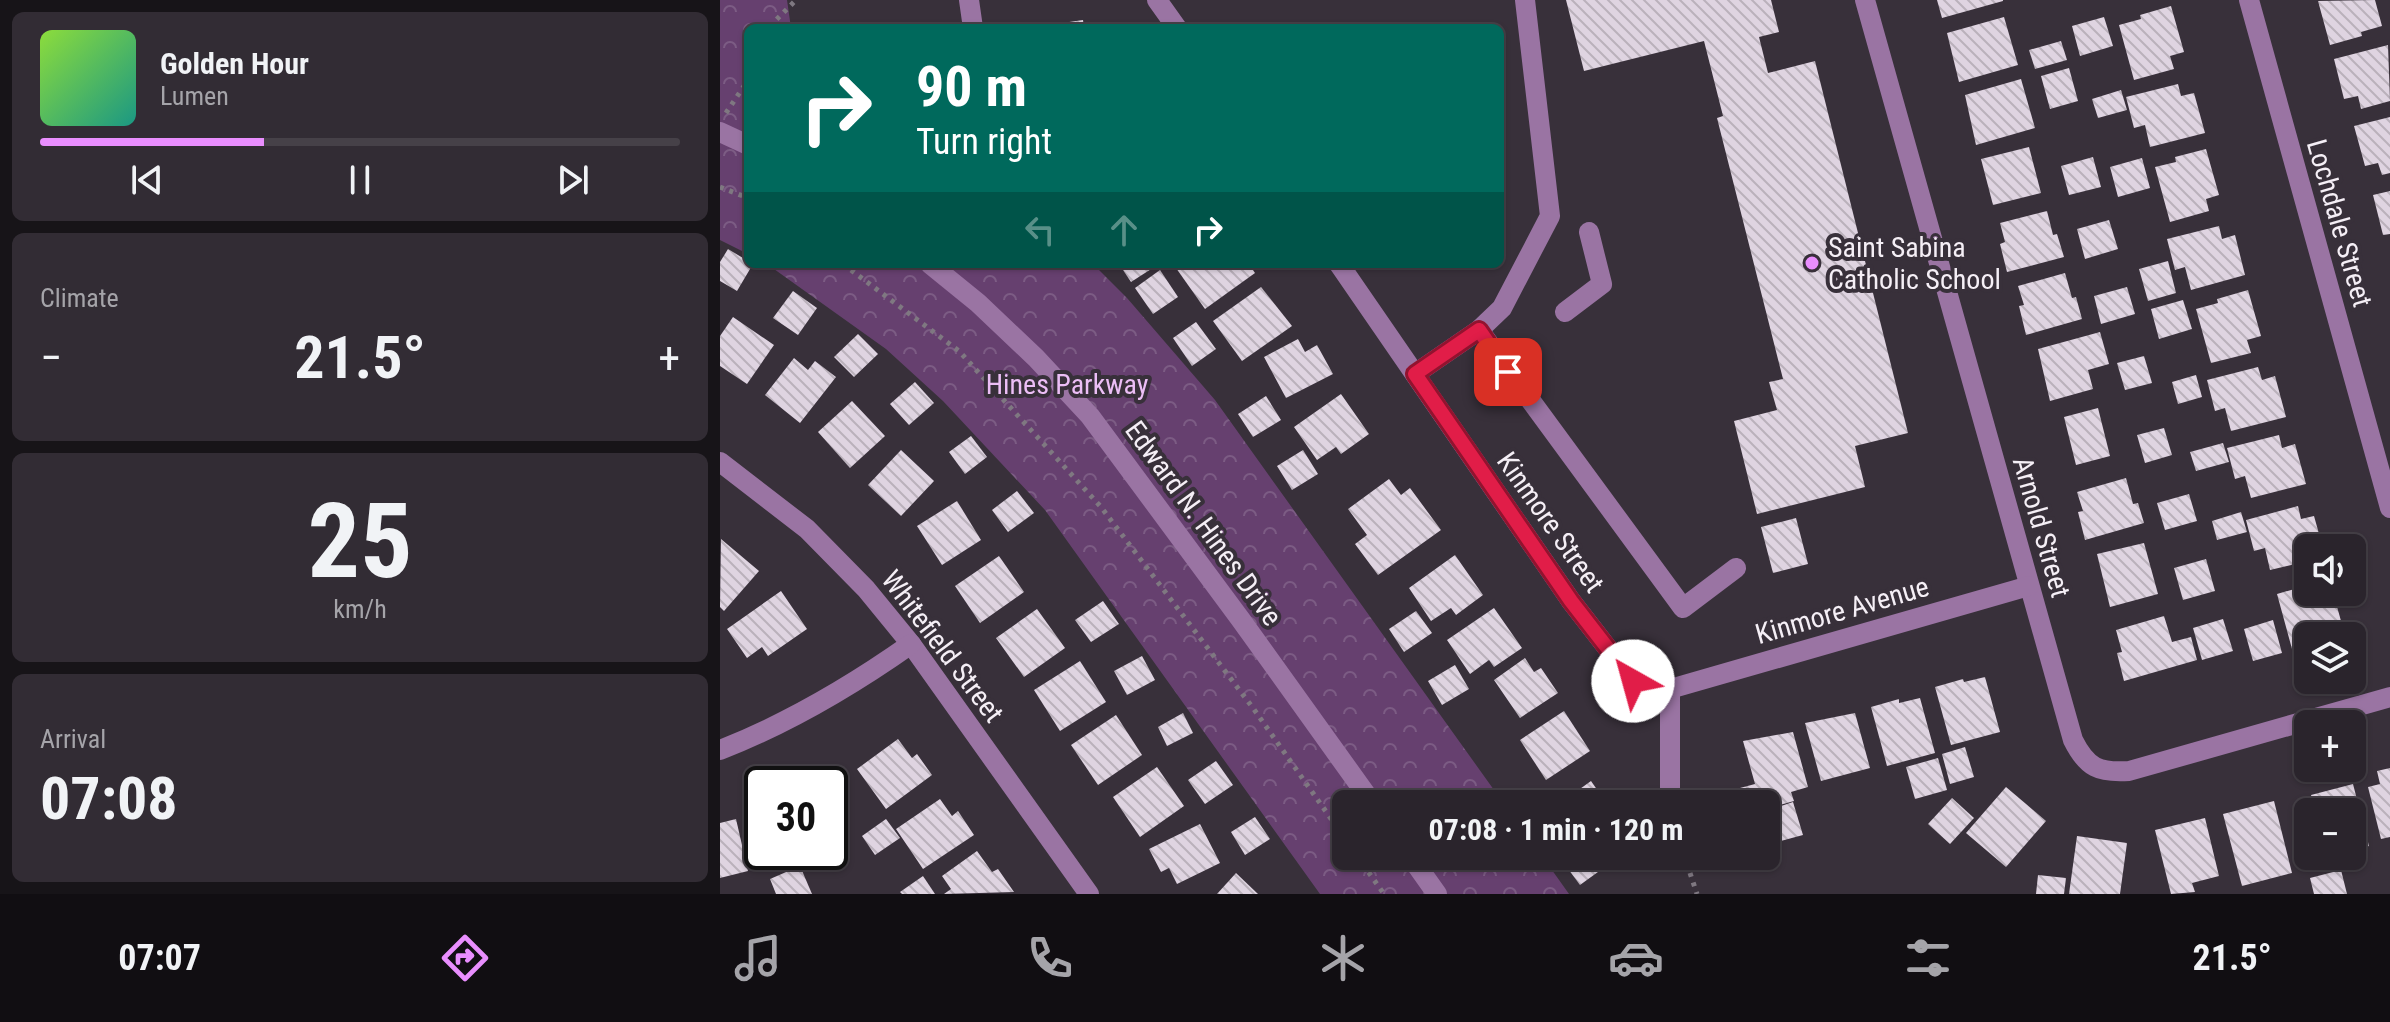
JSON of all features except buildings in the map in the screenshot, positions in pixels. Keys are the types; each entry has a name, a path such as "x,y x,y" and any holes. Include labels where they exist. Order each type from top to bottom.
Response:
{"street":[{"path":"969,0 972,24"},
{"path":"1157,0 1174,24"},
{"path":"1415,374 1479,330 1502,308 1550,216 1525,0"},
{"name":"Arnold Street","path":"1865,0 2029,586 2073,740 2080,754 2098,769 2129,771 2390,697"},
{"name":"Lochdale Street","path":"2249,0 2390,508"},
{"path":"720,132 744,143"},
{"path":"1565,312 1602,284 1589,232"},
{"name":"Edward N. Hines Drive","path":"935,268 978,303 1036,358 1090,416 1363,790"},
{"name":"Kinmore Street","path":"1342,268 1571,601 1633,681 1645,689 1670,689"},
{"path":"1479,330 1683,608 1736,568"},
{"name":"Whitefield Street","path":"720,462 807,529 866,589 911,644 1089,894"},
{"name":"Kinmore Avenue","path":"1670,689 2029,586"},
{"path":"720,750 809,710 863,678 911,644"},
{"path":"1666,790 1670,689"},
{"path":"1420,870 1437,894"}],"path":[{"path":"774,24 796,0"},
{"path":"720,122 744,86"},
{"path":"720,187 744,196"},
{"path":"848,268 959,351 1101,507 1253,708 1332,820"},
{"path":"1367,870 1384,894"}],"green space":[{"path":"720,0 787,0 790,24 744,24 744,252 720,240"},
{"name":"Hines Parkway","path":"773,268 1097,268 1215,400 1494,790 1332,790 1332,870 1552,870 1569,894 1320,894 1045,510 943,401 886,349"}],"place":[{"name":"Saint Sabina Catholic School","path":"1812,263"}],"route":[{"path":"1508,372 1479,330 1415,374 1571,601 1633,681"}]}
